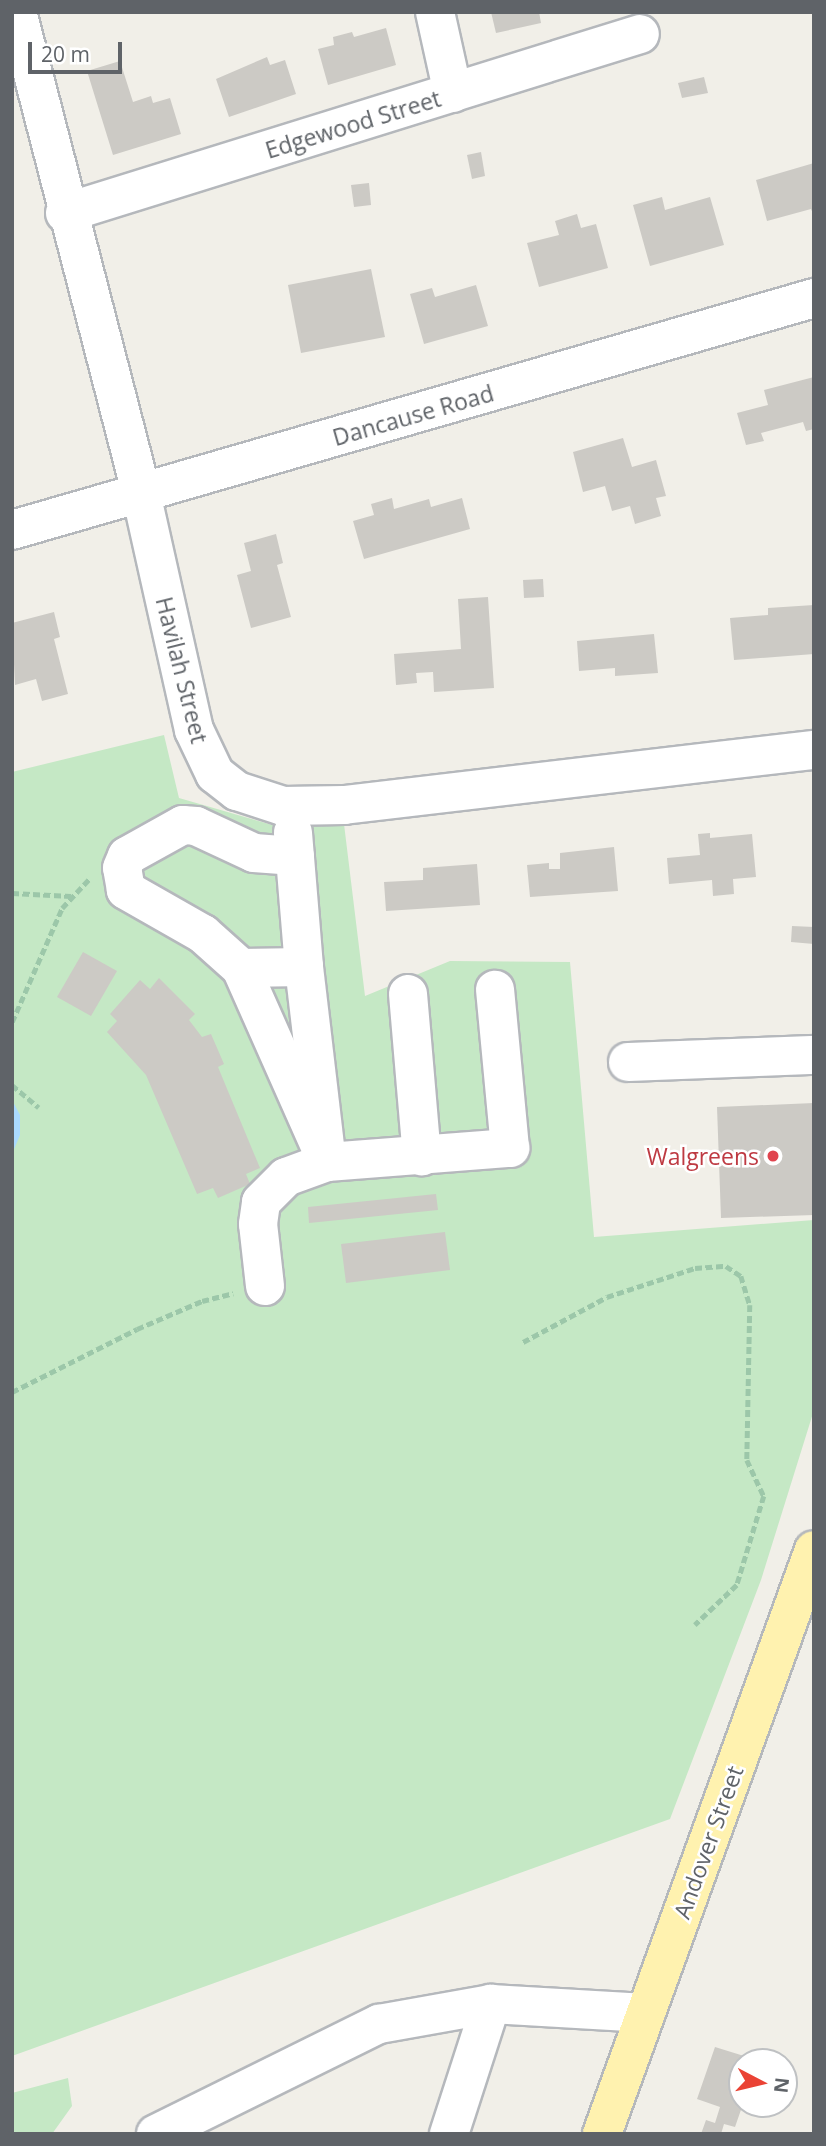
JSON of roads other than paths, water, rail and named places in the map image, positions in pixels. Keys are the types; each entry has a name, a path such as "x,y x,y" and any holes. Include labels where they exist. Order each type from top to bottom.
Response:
{"main road":[{"name":"Andover Street","path":"602,2134 814,1550"}],"street":[{"name":"Havilah Street","path":"17,12 65,213 141,493 194,730 218,777"},
{"path":"435,12 453,93"},
{"name":"Edgewood Street","path":"65,213 640,34"},
{"name":"Dancause Road","path":"12,530 814,298"},
{"path":"196,826 218,777 237,791 292,806 344,805 814,750"},
{"path":"292,806 304,967 327,1162"},
{"path":"295,856 254,853 196,826 183,825 127,856 122,868 126,890 202,934 242,968 327,1162"},
{"path":"242,968 304,967"},
{"path":"265,1286 258,1224 261,1202 286,1177 327,1162 510,1148 495,990"},
{"path":"408,994 422,1156"},
{"path":"628,1062 814,1055"},
{"path":"156,2134 363,2029 491,2004 646,2013"},
{"path":"449,2134 491,2004"}],"water":[{"path":"12,1100 20,1115 20,1135 12,1154"}],"place":[{"name":"Walgreens","path":"773,1156"}]}
